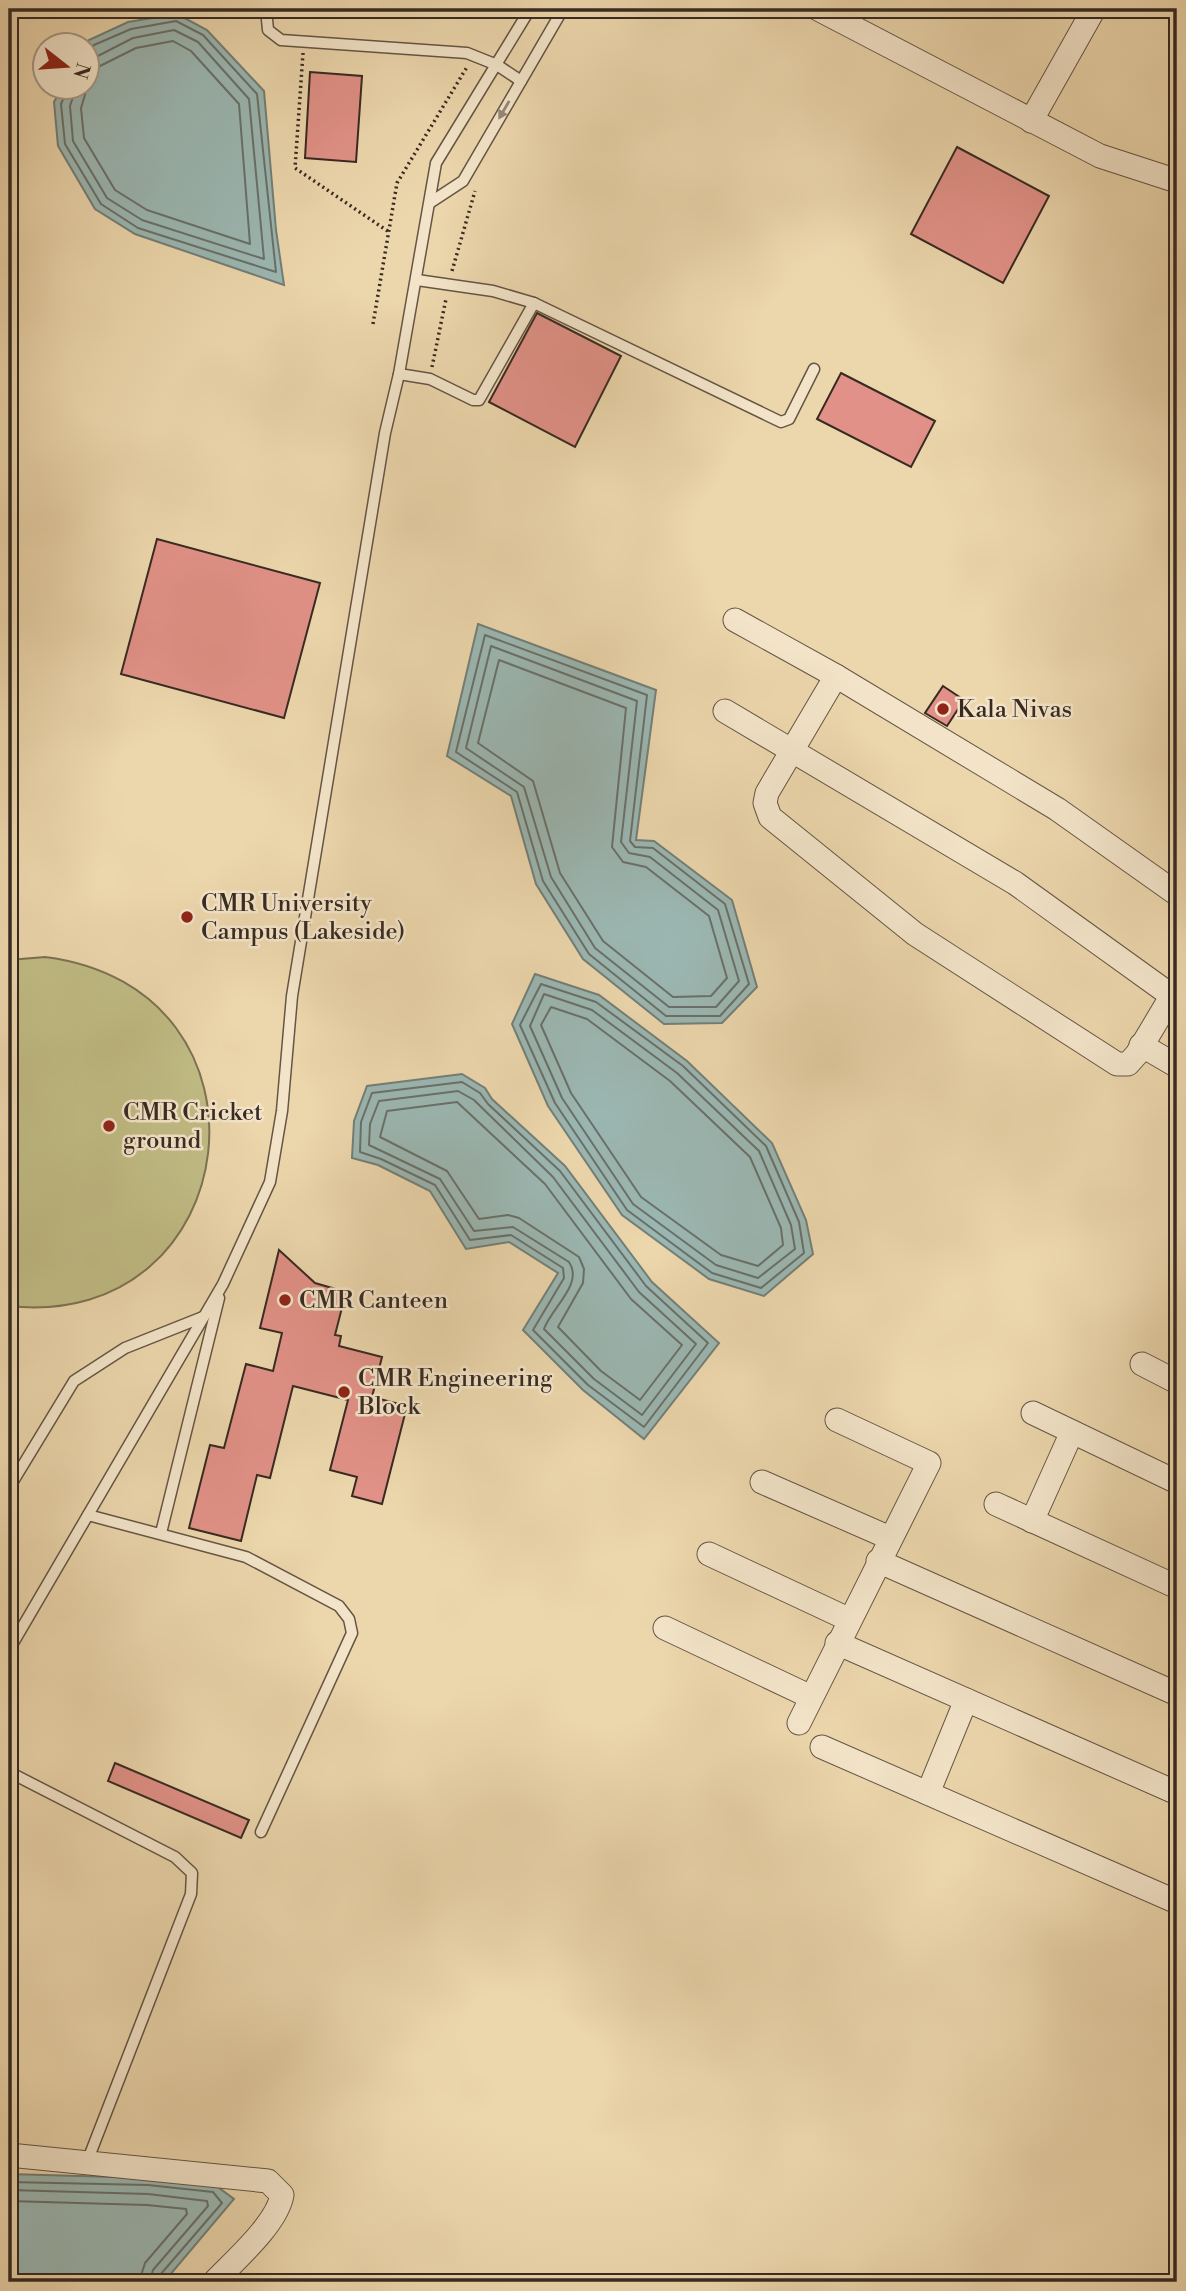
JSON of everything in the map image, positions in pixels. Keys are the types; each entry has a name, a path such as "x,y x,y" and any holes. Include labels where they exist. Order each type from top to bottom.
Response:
{"street":[{"path":"818,9 1100,156 1177,181"},
{"path":"1031,121 1094,9"},
{"path":"735,620 836,676 1057,809 1177,894"},
{"path":"725,711 793,750 1015,883 1174,991 1128,1064 1117,1065 915,934 769,817 765,803 767,793 793,750 836,676"},
{"path":"1141,1045 1177,1066"},
{"path":"1142,1364 1177,1382"},
{"path":"1033,1413 1177,1482"},
{"path":"799,1723 848,1619 929,1463 837,1420"},
{"path":"1032,1521 1072,1432"},
{"path":"762,1482 890,1538"},
{"path":"996,1504 1177,1587"},
{"path":"709,1554 848,1619"},
{"path":"878,1561 1177,1694"},
{"path":"665,1628 811,1697"},
{"path":"837,1643 1177,1793"},
{"path":"928,1793 966,1700"},
{"path":"822,1747 1177,1902"},
{"path":"9,2155 268,2181 282,2195 280,2204 272,2218 214,2282"}],"lane":[{"path":"266,9 266,23 274,36 289,42 473,56 497,65 521,81"},
{"path":"9,1650 223,1284 264,1199 276,1155 292,996 385,433 399,374 436,163 530,9"},
{"path":"431,202 463,181 563,9"},
{"path":"416,280 493,291 534,303 781,422 789,419 814,369"},
{"path":"399,374 430,379 473,400 479,400 534,303"},
{"path":"160,1533 223,1284"},
{"path":"9,1488 74,1381 125,1348 203,1317"},
{"path":"88,1515 246,1557 327,1598 349,1619 352,1633 261,1832"},
{"path":"9,1772 175,1857 192,1873 194,1883 187,1905 87,2162"}],"path":[{"path":"304,43 295,168 389,232"},
{"path":"373,324 397,183 473,56"},
{"path":"430,379 449,286 471,198 478,186"}],"shaded area":[{"name":"CMR Cricket ground","path":"45,957 124,982 176,1028 204,1088 208,1153 190,1215 149,1267 89,1300 9,1306 9,960"}],"water":[{"path":"177,14 207,30 264,91 276,230 284,285 135,234 95,209 58,146 54,102 102,102 102,34 128,22"},
{"path":"478,624 656,690 636,840 654,841 732,900 757,987 722,1023 664,1024 583,959 536,884 511,796 447,756"},
{"path":"535,974 599,995 687,1061 772,1143 806,1220 813,1254 764,1296 709,1279 622,1215 548,1106 512,1024"},
{"path":"462,1074 485,1088 492,1099 565,1166 652,1282 719,1343 644,1439 583,1390 523,1330 558,1273 509,1242 466,1249 430,1191 378,1165 352,1158 354,1121 367,1086"},
{"path":"9,2174 149,2178 215,2185 234,2199 164,2282 9,2282"}],"building":[{"path":"310,72 362,76 356,162 305,158"},
{"path":"957,147 1049,196 1003,283 911,234"},
{"path":"537,313 621,356 575,447 489,402"},
{"path":"841,373 935,421 911,467 817,419"},
{"path":"157,539 320,583 284,718 121,674"},
{"name":"Kala Nivas","path":"943,686 964,700 947,726 925,713"},
{"name":"CMR Engineering Block","path":"279,1250 315,1283 346,1292 335,1335 341,1336 339,1346 382,1357 372,1397 407,1406 382,1504 352,1496 357,1477 330,1470 348,1400 293,1386 270,1478 257,1475 241,1541 189,1528 210,1445 224,1448 246,1364 273,1371 282,1333 260,1328"},
{"path":"115,1763 249,1820 241,1838 108,1781"}],"place":[{"name":"Kala Nivas","path":"943,709"},
{"name":"CMR University Campus (Lakeside)","path":"187,917"},
{"name":"CMR Cricket ground","path":"109,1126"},
{"name":"CMR Canteen","path":"285,1300"},
{"name":"CMR Engineering Block","path":"344,1392"}]}
